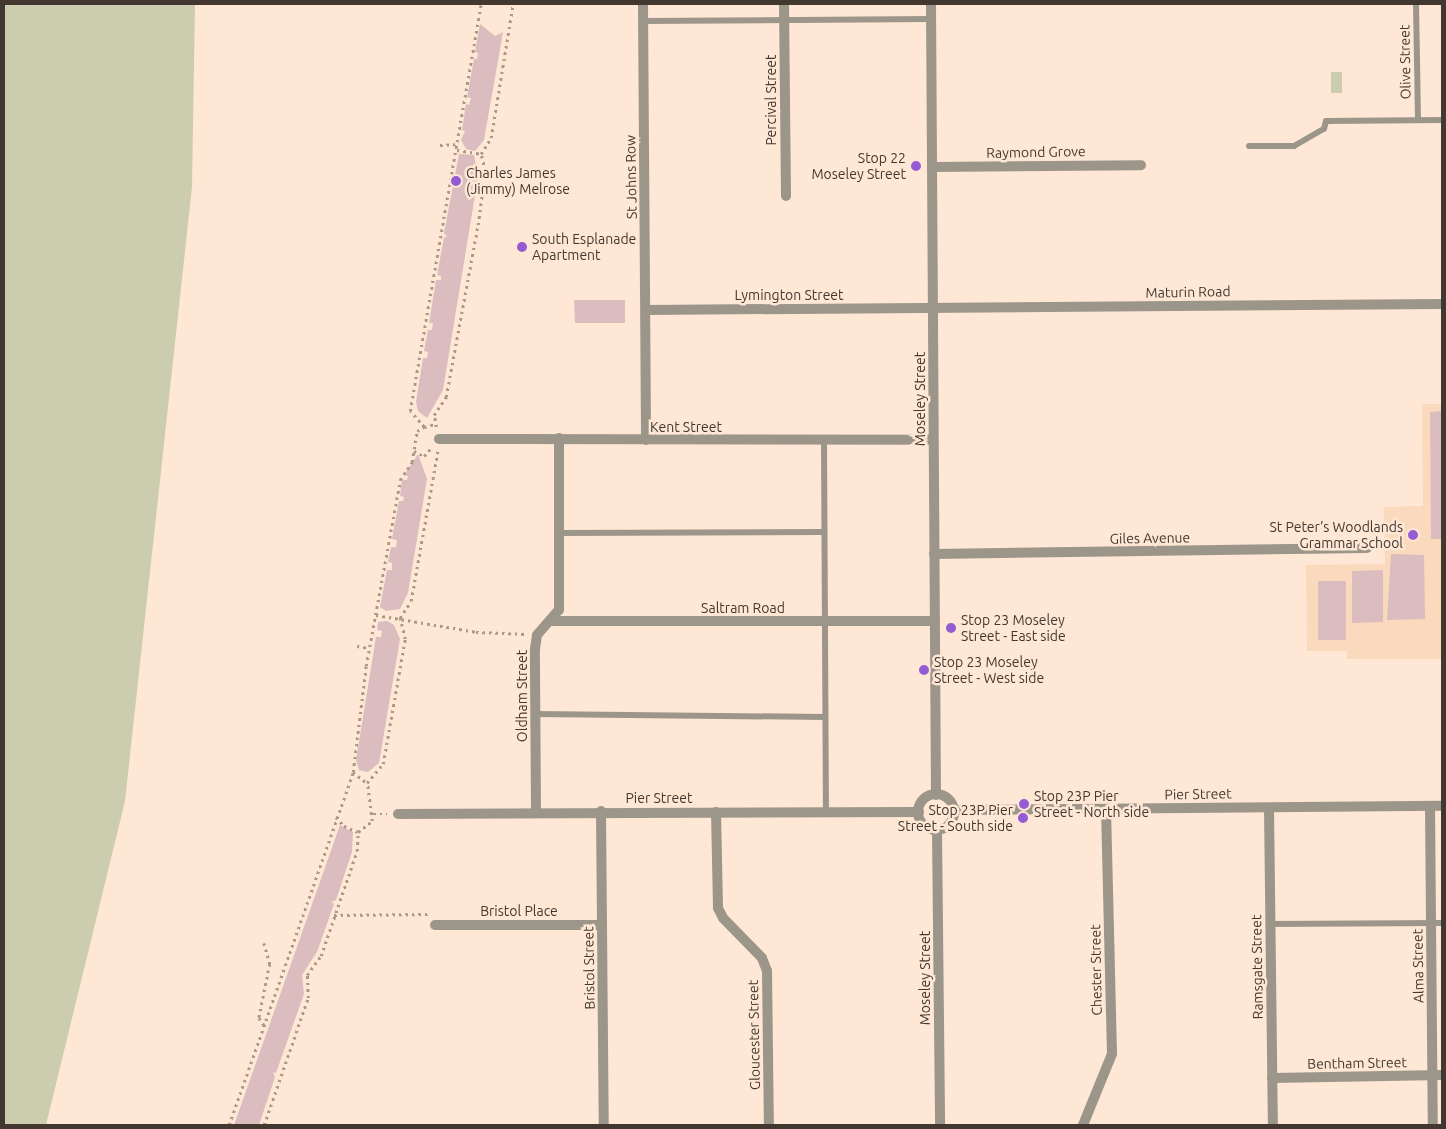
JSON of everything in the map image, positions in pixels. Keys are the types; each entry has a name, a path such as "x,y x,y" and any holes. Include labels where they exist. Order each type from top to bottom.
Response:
{"street":[{"name":"St Johns Row","path":"642,4 646,440"},
{"name":"Percival Street","path":"784,4 786,196"},
{"name":"Moseley Street","path":"931,4 936,795"},
{"name":"Raymond Grove","path":"932,167 1141,165"},
{"name":"Maturin Road","path":"933,308 1442,304"},
{"name":"Lymington Street","path":"646,310 933,308"},
{"name":"Oldham Street","path":"536,812 537,634 551,621 559,610 559,438"},
{"name":"Kent Street","path":"439,439 934,440"},
{"name":"Giles Avenue","path":"934,554 1367,548"},
{"name":"Saltram Road","path":"551,621 935,621"},
{"path":"936,795 946,797 954,810 948,826 937,830 926,827 919,812 922,802 936,795"},
{"name":"Alma Street","path":"1430,806 1431,923 1438,1075 1433,1125"},
{"name":"Pier Street","path":"954,810 1442,806"},
{"name":"Ramsgate Street","path":"1269,808 1273,1125"},
{"name":"Chester Street","path":"1083,1125 1112,1054 1106,809"},
{"name":"Pier Street","path":"398,814 601,811 919,812"},
{"name":"Bristol Street","path":"601,811 604,1125"},
{"name":"Gloucester Street","path":"716,812 718,908 722,918 762,958 767,971 769,1125"},
{"name":"Moseley Street","path":"937,830 940,1125"},
{"name":"Bristol Place","path":"435,925 602,925"},
{"name":"Bentham Street","path":"1272,1078 1438,1075"}],"lane":[{"name":"Olive Street","path":"1416,4 1418,120"},
{"path":"643,21 931,19"},
{"path":"1249,146 1294,146 1324,130 1326,121 1442,120"},
{"path":"824,440 826,812"},
{"path":"560,533 824,532"},
{"path":"536,714 825,717"},
{"path":"1270,924 1442,923"}],"path":[{"path":"424,427 410,411 481,4"},
{"path":"264,1125 308,998 307,975 321,956 357,851 358,832 372,821 373,814 367,799 367,783 383,764 405,639 400,618 411,600 439,439 434,424 434,415 446,397 478,225 485,172 481,154 491,138 513,4"},
{"path":"444,146 448,143 458,144"},
{"path":"457,150 481,154"},
{"path":"229,1125 353,772 370,648 400,480 412,462 417,432 424,427 434,424"},
{"path":"414,451 424,456 439,439"},
{"path":"376,615 476,632 537,634"},
{"path":"357,646 370,648"},
{"path":"353,772 367,783"},
{"path":"336,817 344,826 358,832"},
{"path":"334,915 430,914"},
{"path":"264,943 270,964 259,1018 264,1026"}],"shaded area":[{"path":"4,4 195,4 192,187 125,801 46,1125 4,1125"},
{"path":"480,24 495,36 503,32 484,140 475,151 466,149 461,140 465,131 462,130 466,104 469,105 471,98 467,97 474,59 477,59 478,53 475,52"},
{"path":"1331,72 1342,72 1342,93 1331,93"},
{"path":"459,154 474,155 478,177 443,390 427,418 418,411 416,402 423,358 427,358 428,352 424,351 428,330 432,330 433,323 429,323 436,280 441,280 441,276 437,275 444,237 447,237 444,233"},
{"path":"574,300 625,300 625,323 575,323"},
{"name":"St Peter’s Woodlands Grammar School","path":"1422,404 1442,404 1442,659 1347,659 1347,651 1307,651 1306,565 1385,564 1384,507 1423,506"},
{"path":"1442,411 1442,539 1431,539 1430,412"},
{"path":"418,454 427,479 408,593 400,609 386,611 380,607 387,570 392,570 392,563 388,562 391,547 396,547 397,540 392,539 399,501 403,501 404,497 400,496 402,480 407,480 408,476 404,475"},
{"path":"1391,554 1424,555 1425,619 1387,620"},
{"path":"1383,570 1383,622 1352,623 1352,571"},
{"path":"1318,581 1346,581 1346,640 1318,640"},
{"path":"387,621 394,625 400,639 379,763 368,772 359,770 356,760 376,637 381,637 382,631 377,630 378,622"},
{"path":"340,825 353,832 352,852 336,900 331,902 334,904 317,952 302,975 304,994 276,1073 273,1072 275,1077 259,1125 234,1125"}],"place":[{"name":"Stop 22 Moseley Street","path":"916,166"},
{"name":"Charles James (Jimmy) Melrose","path":"456,181"},
{"name":"South Esplanade Apartment","path":"522,247"},
{"name":"St Peter’s Woodlands Grammar School","path":"1413,535"},
{"name":"Stop 23 Moseley Street - East side","path":"951,628"},
{"name":"Stop 23 Moseley Street - West side","path":"924,670"},
{"name":"Stop 23P Pier Street - North side","path":"1024,804"},
{"name":"Stop 23P Pier Street - South side","path":"1023,818"}]}
